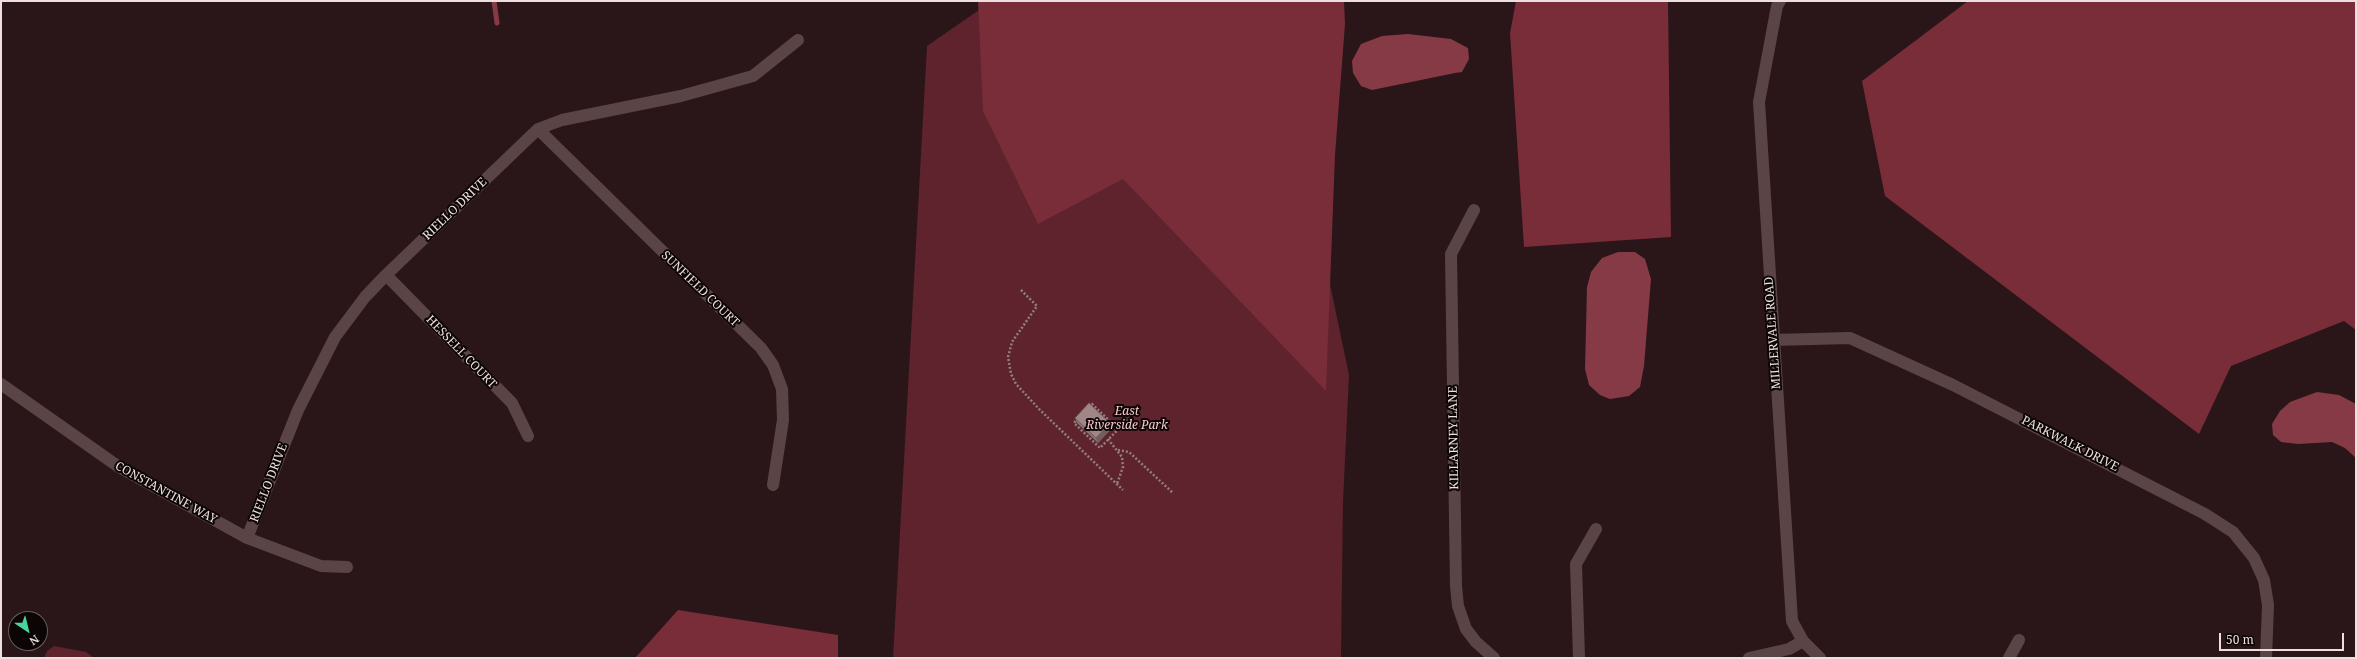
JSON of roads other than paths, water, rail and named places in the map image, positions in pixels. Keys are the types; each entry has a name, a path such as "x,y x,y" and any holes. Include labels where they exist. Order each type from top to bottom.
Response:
{"street":[{"name":"MILLERVALE ROAD","path":"1780,1 1777,6 1758,102 1792,621 1803,641 1820,658"},
{"name":"RIELLO DRIVE","path":"248,538 298,410 335,337 365,297 386,275 538,129 562,120 682,96 753,76 798,40"},
{"name":"SUNFIELD COURT","path":"538,129 761,348 773,365 782,389 784,420 773,485"},
{"name":"KILLARNEY LANE","path":"1474,210 1451,254 1456,586 1458,606 1466,629 1476,642 1494,658"},
{"name":"HESSELL COURT","path":"386,275 512,403 528,436"},
{"name":"PARKWALK DRIVE","path":"1773,340 1850,338 1953,385 2205,514 2232,532 2254,558 2261,575 2268,605 2266,658"},
{"name":"CONSTANTINE WAY","path":"1,384 118,467 248,538 321,566 347,567"},
{"path":"1579,658 1576,564 1596,529"},
{"path":"2009,658 2019,640"},
{"path":"1749,658 1789,650 1803,641"}],"waterway":[{"path":"494,1 497,23"}],"park label":[{"name":"East Riverside Park","path":"1127,419"}]}
